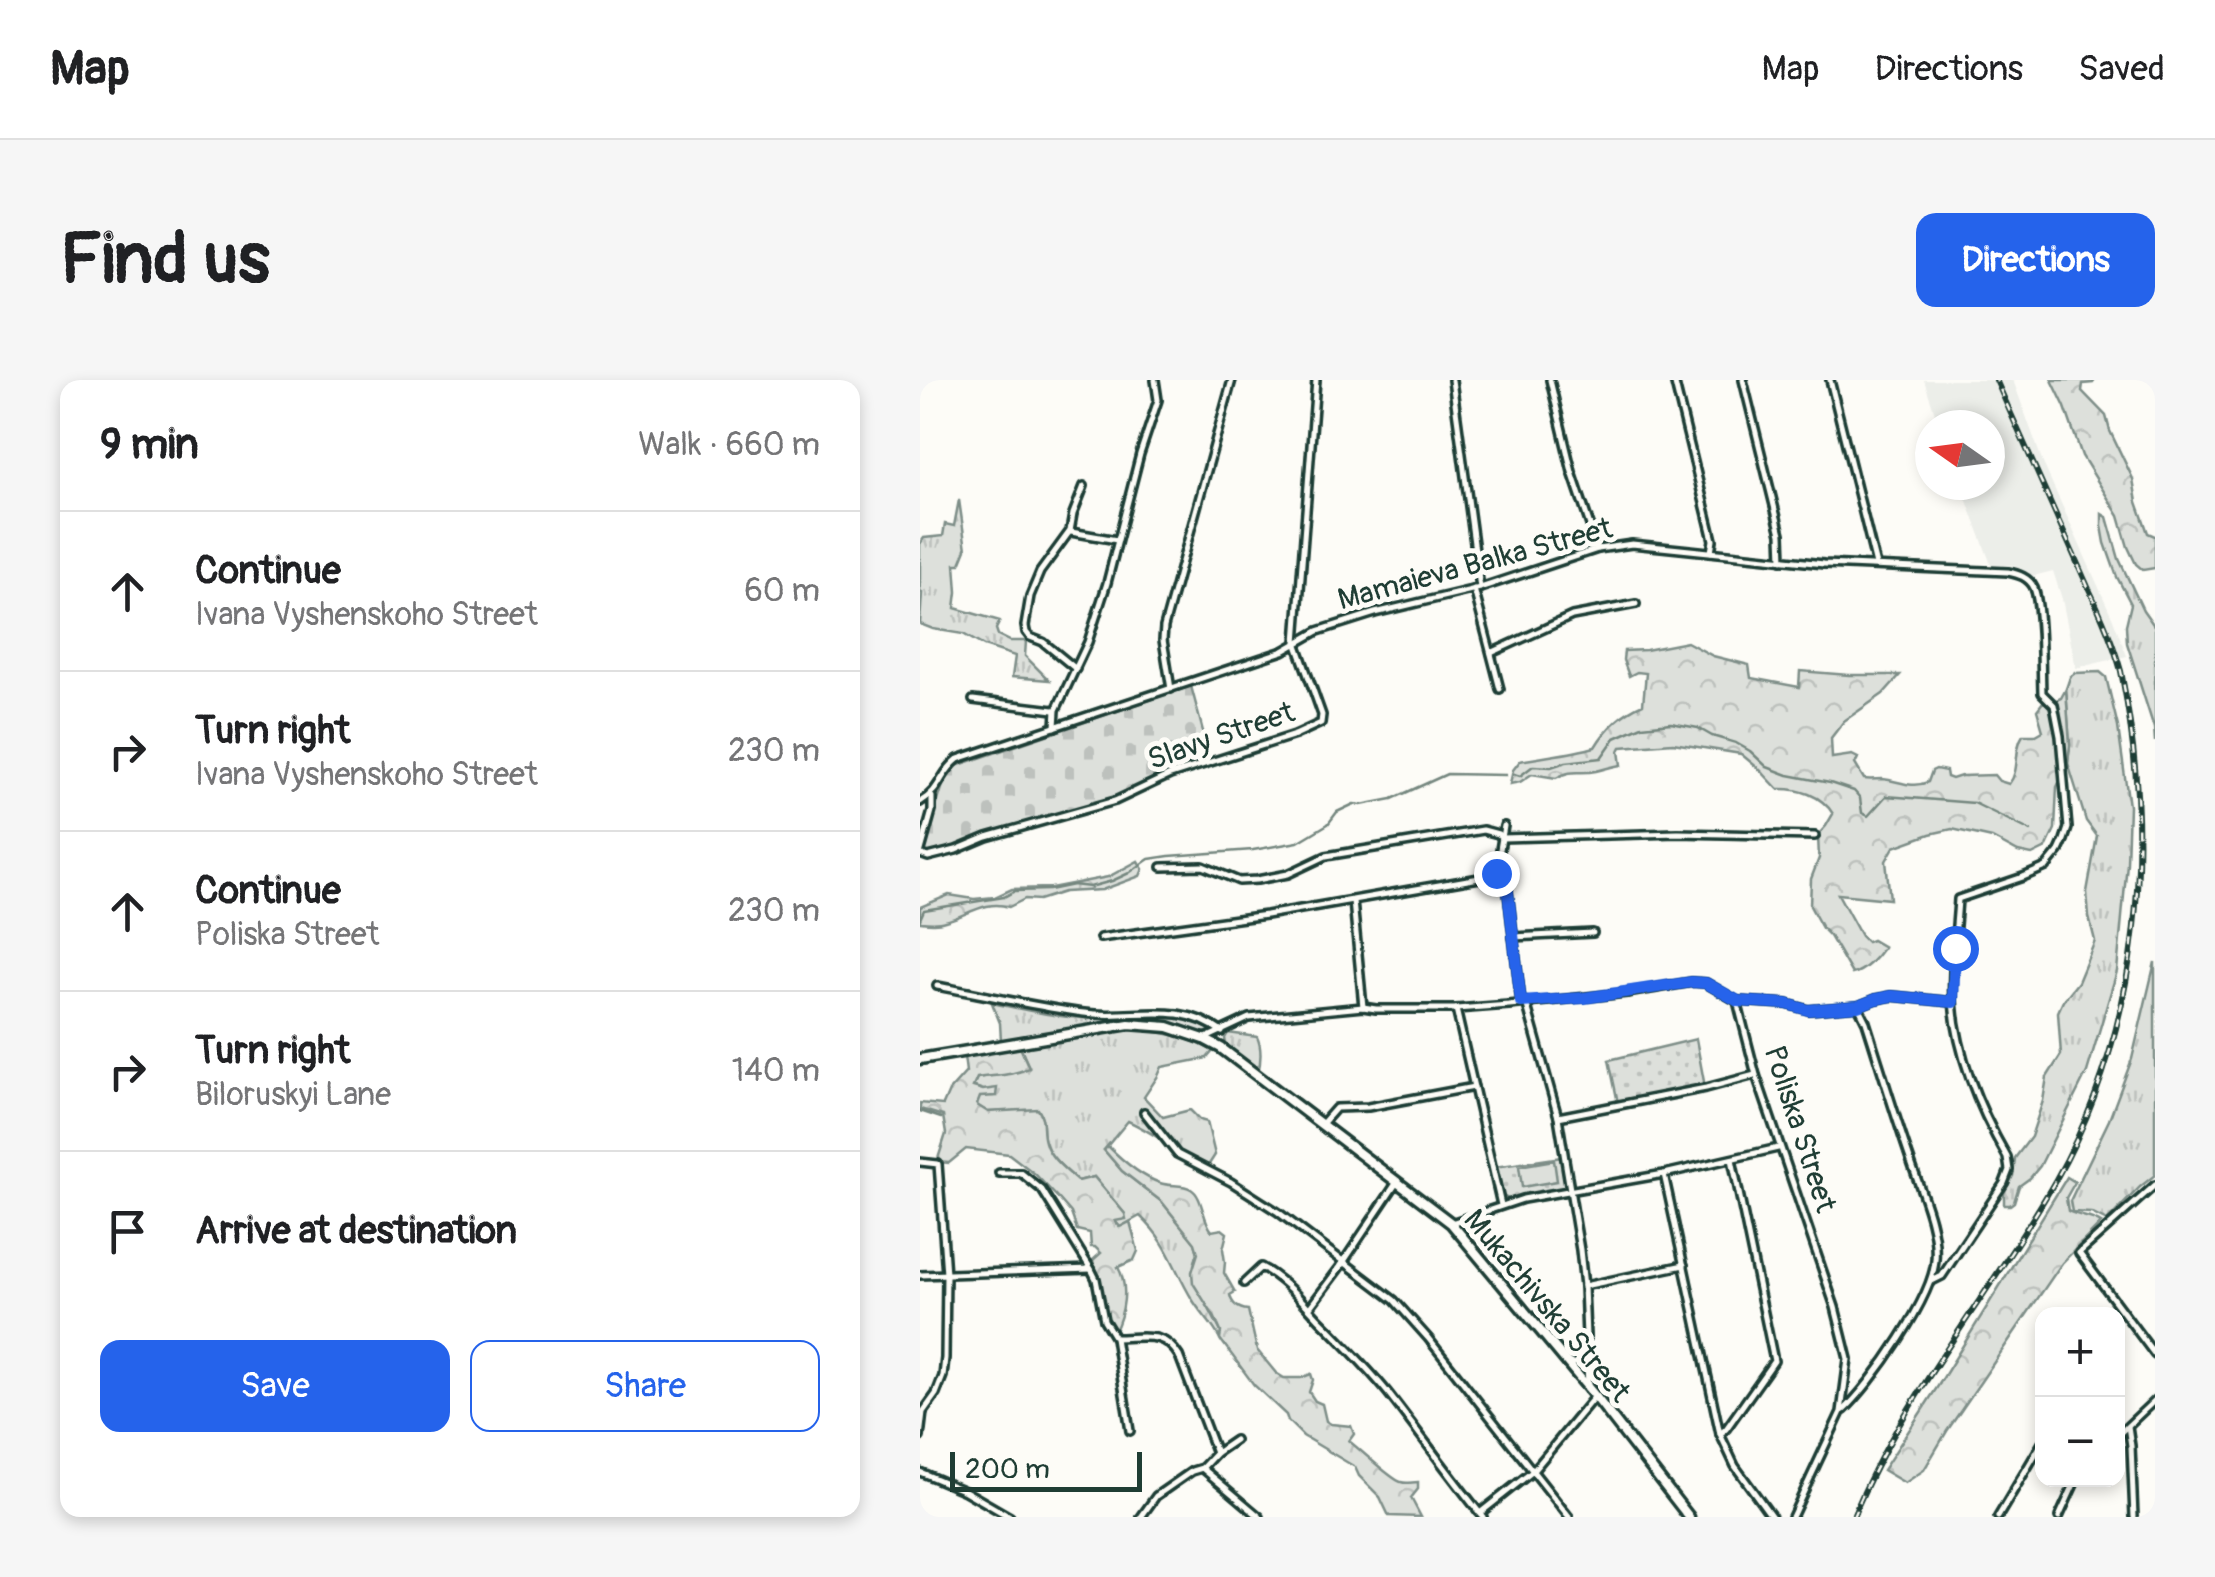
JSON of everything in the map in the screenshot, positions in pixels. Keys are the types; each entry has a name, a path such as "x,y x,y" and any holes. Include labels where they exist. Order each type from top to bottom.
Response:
{"street":[{"path":"1056,727 1056,710 1092,628 1158,400 1155,381 1144,380"},
{"path":"1171,689 1164,627 1232,380"},
{"name":"Slavy Street","path":"932,795 932,811 920,854 928,858 987,836 1115,801 1170,775 1317,726 1322,715 1296,642 1316,380"},
{"path":"1452,380 1477,588 1500,689"},
{"path":"1550,380 1572,472 1598,549"},
{"path":"1674,380 1714,540 1711,553"},
{"path":"1743,380 1782,534 1782,560"},
{"path":"1830,380 1876,565"},
{"path":"1076,668 1030,637 1025,626 1030,596 1040,572 1070,531 1084,486"},
{"path":"1070,531 1118,540"},
{"name":"Mamaieva Balka Street","path":"920,802 932,795 946,769 958,759 1283,651 1318,630 1477,588 1598,549 1632,544 1782,560 2008,572 2024,577 2034,588 2042,693 2054,705 2057,720 2068,828 2046,867 1958,899 1953,1002"},
{"path":"1491,653 1572,616 1636,604"},
{"path":"973,700 1056,710"},
{"path":"1100,938 1353,901 1491,876 1496,873 1504,826"},
{"path":"1162,867 1204,866 1239,881 1257,880 1288,874 1326,856 1483,830 1502,838 1678,833 1815,836"},
{"path":"1496,873 1507,884 1523,1002 1558,1117 1584,1286 1588,1387"},
{"path":"1353,901 1363,1007"},
{"path":"1512,937 1594,934"},
{"path":"1204,1038 1268,1014 1363,1007 1376,1010 1509,1006 1692,982 1706,983 1738,1001 1787,1004 1808,1010 1858,1006 1892,996 1953,1002 1969,1077 2007,1157 2008,1170 2004,1184 1942,1276 1932,1281"},
{"path":"937,986 1086,1014 1179,1012 1222,1032"},
{"name":"Poliska Street","path":"1738,1001 1756,1075 1802,1205 1848,1359 1841,1412 1792,1517"},
{"path":"1841,1412 1859,1396 1883,1362 1932,1281 1936,1249 1924,1200 1858,1006"},
{"path":"1456,1009 1501,1205"},
{"name":"Mukachivska Street","path":"920,1059 1129,1024 1168,1027 1204,1038 1451,1223 1588,1387 1689,1517"},
{"path":"1558,1117 1756,1075"},
{"path":"1320,1126 1336,1108 1474,1087"},
{"path":"1144,1112 1178,1154 1278,1212 1394,1300 1569,1517"},
{"path":"1451,1223 1501,1205 1780,1148"},
{"path":"1720,1434 1774,1361 1732,1159"},
{"path":"920,1162 938,1164 946,1274 944,1376 923,1412 920,1437"},
{"path":"999,1173 1022,1173 1042,1190 1096,1278 1104,1320 1115,1338 1130,1431"},
{"path":"1664,1174 1720,1434 1735,1466 1772,1517"},
{"path":"1309,1308 1396,1182"},
{"path":"2118,1307 2078,1254 2155,1184"},
{"path":"1584,1286 1684,1265"},
{"path":"1244,1282 1261,1267 1309,1308 1388,1394 1481,1515 1532,1471 1595,1396"},
{"path":"920,1275 1091,1269"},
{"path":"2125,1317 2155,1355"},
{"path":"1115,1338 1166,1339 1172,1345 1216,1453"},
{"path":"1568,1363 1588,1359"},
{"path":"2125,1429 2155,1400"},
{"path":"2128,1426 2134,1517"},
{"path":"1141,1517 1156,1496 1202,1468 1235,1440"},
{"path":"1998,1517 2035,1455"},
{"path":"1202,1468 1260,1517"},
{"path":"920,1472 965,1490 1010,1517"},
{"path":"2059,1517 2073,1487"}],"shaded area":[{"path":"1924,380 2013,380 2043,463 2127,656 2076,668 2053,571 2033,576 2017,570 2015,565 1992,567 1967,500 2005,500 2005,410 1934,410"}],"green space":[{"path":"2052,380 2095,380 2083,384 2082,391 2106,416 2133,479 2148,533 2155,536 2155,568 2143,570 2136,564 2119,516 2082,456"},
{"path":"959,500 966,549 960,564 955,564 955,608 1000,621 998,635 1010,641 1026,641 1025,656 1049,680 1012,677 1015,656 963,634 920,624 920,544 924,538 943,536 945,524 954,526"},
{"path":"2102,514 2107,517 2119,559 2155,627 2155,742 2127,643 2131,604 2105,543"},
{"path":"1687,642 1713,656 1749,665 1751,678 1799,687 1800,671 1900,675 1883,694 1844,721 1831,738 1832,758 1858,758 1855,764 1864,779 1911,785 1928,782 1936,769 1946,771 1952,779 1994,775 2009,784 2023,735 2043,731 2037,710 2043,702 2048,704 2061,698 2066,689 2068,763 2057,787 2055,829 2046,848 2032,855 1992,838 1952,829 1894,847 1886,861 1890,899 1838,894 1861,936 1884,947 1866,967 1852,974 1810,906 1811,879 1819,858 1818,835 1833,814 1809,794 1778,789 1741,754 1673,743 1621,747 1621,765 1556,778 1532,774 1510,784 1520,761 1595,747 1616,721 1643,704 1646,673 1629,676 1624,651"},
{"path":"2100,672 2106,677 2118,727 2129,806 2117,971 2087,1072 2040,1166 2019,1186 2014,1202 2004,1205 2015,1158 2031,1137 2047,1077 2061,1055 2058,1012 2078,982 2095,941 2087,892 2097,836 2086,821 2068,763 2066,689 2075,673"},
{"path":"1191,686 1209,754 1202,761 1114,799 986,834 953,848 928,854 923,850 947,772 953,767"},
{"path":"1138,861 1143,869 1140,876 1102,890 1064,892 1039,900 1025,899 1009,907 984,907 942,922 920,922 920,907 949,895 974,899 995,897 1012,889 1051,888 1108,877"},
{"path":"2155,962 2155,1175 2107,1221 2091,1213 2072,1212 2070,1201 2109,1120 2132,1059"},
{"path":"992,1003 1069,1017 1181,1017 1215,1031 1202,1033 1128,1020 1001,1041 1000,1023"},
{"path":"1128,1030 1172,1035 1213,1051 1207,1058 1162,1067 1144,1097 1163,1117 1190,1110 1207,1122 1215,1155 1206,1169 1128,1121 1104,1150 1122,1171 1162,1202 1195,1243 1198,1253 1194,1265 1203,1297 1221,1332 1220,1339 1150,1226 1140,1216 1120,1227 1114,1220 1125,1214 1094,1177 1078,1181 1054,1158 1045,1142 1038,1110 988,1112 976,1105 983,1090 972,1086 977,1078 1029,1067 1020,1047"},
{"path":"1228,1033 1257,1037 1261,1055 1258,1073 1226,1047"},
{"path":"1696,1039 1705,1087 1618,1103 1609,1060"},
{"path":"1020,1047 1029,1068 977,1078 973,1087 997,1088 996,1096 980,1097 977,1105 988,1112 1038,1109 1045,1142 1054,1158 1078,1181 1094,1177 1125,1214 1126,1219 1115,1221 1120,1227 1130,1222 1138,1251 1134,1260 1118,1267 1124,1300 1114,1333 1093,1260 1101,1253 1091,1247 1090,1233 1077,1230 1071,1213 1035,1174 1009,1154 966,1149 949,1163 937,1162 946,1134 943,1116 920,1109 920,1103 943,1105 949,1091 966,1072 964,1056"},
{"path":"1108,1146 1146,1176 1195,1192 1212,1231 1222,1229 1227,1233 1224,1273 1235,1292 1230,1295 1232,1301 1248,1310 1257,1350 1284,1378 1311,1374 1309,1392 1322,1404 1326,1421 1351,1426 1354,1434 1349,1441 1397,1480 1418,1482 1411,1498 1421,1517 1389,1516 1380,1497 1355,1467 1303,1436 1254,1385 1220,1339 1215,1318 1193,1283 1198,1253 1195,1243 1162,1202 1122,1171 1104,1150"},
{"path":"1562,1157 1564,1190 1510,1200 1501,1195 1494,1167"},
{"path":"1554,1160 1557,1181 1522,1187 1519,1166"},
{"path":"2067,1177 2075,1182 2066,1198 2068,1211 2101,1223 2062,1263 1924,1470 1905,1483 1883,1470"}],"waterway":[{"path":"1514,774 1520,776 1533,766 1551,767 1601,758 1615,738 1642,726 1671,723 1698,728 1736,743 1767,767 1788,775 1854,791 1860,798 1862,813 1868,816 1886,796 1974,803 2031,831"},
{"path":"920,919 924,910 1004,897 1015,891 1090,887 1129,873 1149,859 1298,842 1354,804 1392,799 1447,774 1506,775"},
{"path":"920,1111 941,1118"}],"railway":[{"path":"1853,1517 1897,1429 2030,1223 2084,1122 2107,1061 2123,997 2133,932 2138,867 2137,801 2121,671 2102,618 1996,380"}],"route":[{"path":"1496,873 1507,884 1521,1002 1584,998 1692,982 1706,983 1738,1001 1787,1004 1802,1010 1858,1006 1892,996 1953,1002 1955,948"}]}
